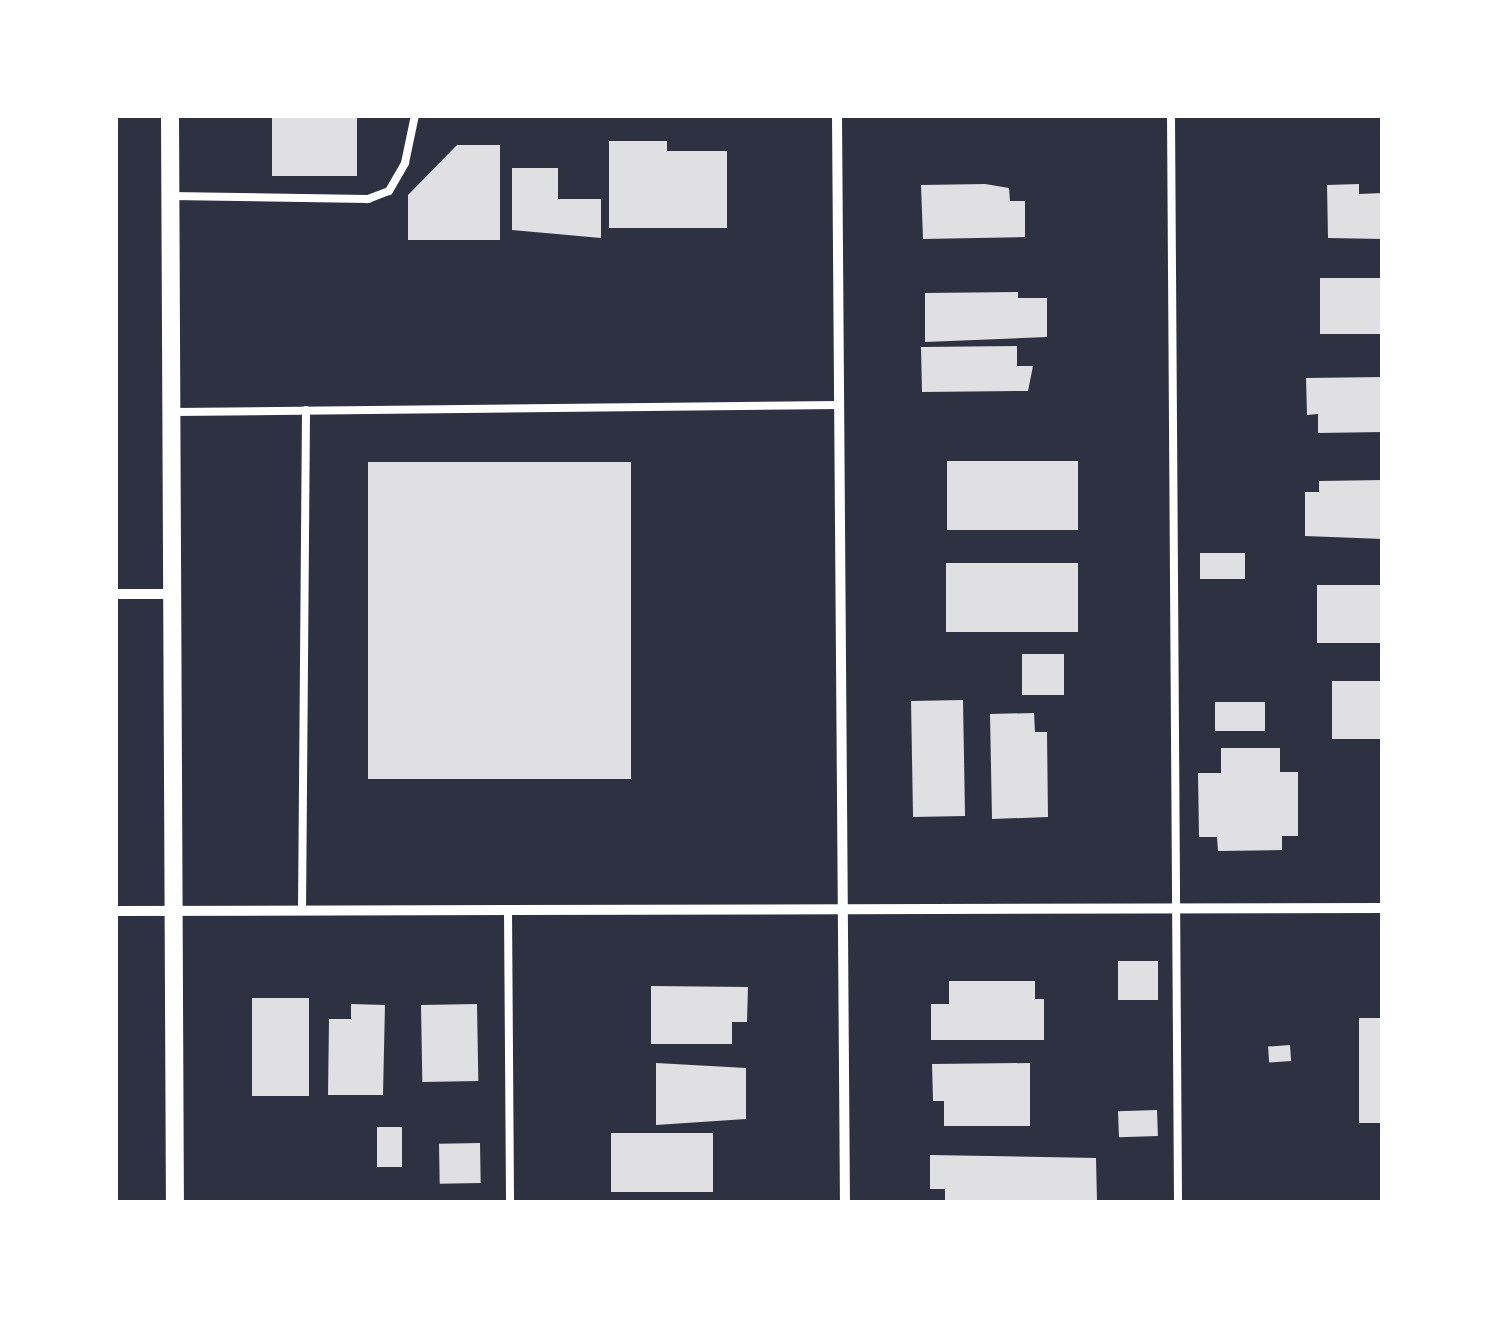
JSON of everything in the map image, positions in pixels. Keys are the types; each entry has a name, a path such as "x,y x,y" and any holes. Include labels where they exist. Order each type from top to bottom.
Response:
{"street":[{"path":"170,115 175,1203"},
{"path":"837,115 845,1203"},
{"path":"115,594 172,594"},
{"path":"115,911 1383,908"}],"lane":[{"path":"171,196 368,199 389,191 404,163 416,115"},
{"path":"1172,115 1178,1203"},
{"path":"171,412 839,405"},
{"path":"302,911 306,410"},
{"path":"508,910 510,1203"}],"building":[{"path":"272,115 357,115 357,176 272,176"},
{"path":"609,141 667,141 667,151 727,151 727,228 609,228"},
{"path":"457,145 500,145 500,240 408,240 408,195"},
{"path":"512,168 558,168 558,199 601,199 601,238 512,230"},
{"path":"985,184 1009,188 1010,201 1025,201 1025,237 923,239 921,185"},
{"path":"1359,184 1359,194 1383,193 1383,239 1328,238 1327,185"},
{"path":"1320,278 1383,278 1383,334 1320,334"},
{"path":"1018,292 1018,298 1047,298 1047,337 925,342 925,293"},
{"path":"1017,346 1017,366 1033,366 1028,391 922,392 921,347"},
{"path":"1383,377 1383,432 1318,433 1318,414 1307,415 1306,378"},
{"path":"947,461 1078,461 1078,530 947,530"},
{"path":"368,462 631,462 631,779 368,779"},
{"path":"1383,480 1383,539 1305,536 1305,492 1319,492 1319,481"},
{"path":"1200,553 1245,553 1245,579 1200,579"},
{"path":"946,563 1078,563 1078,632 946,632"},
{"path":"1317,585 1383,585 1383,643 1317,643"},
{"path":"1022,654 1064,654 1064,695 1022,695"},
{"path":"1332,681 1383,681 1383,739 1332,739"},
{"path":"963,700 965,816 913,817 911,701"},
{"path":"1215,702 1265,702 1265,731 1215,731"},
{"path":"1034,713 1035,732 1047,732 1048,817 992,819 990,714"},
{"path":"1221,748 1280,748 1280,772 1298,772 1298,836 1282,836 1282,850 1218,851 1217,837 1199,837 1198,773 1221,773"},
{"path":"1118,961 1158,961 1158,1000 1118,1000"},
{"path":"949,981 1035,981 1035,999 1044,999 1044,1040 931,1040 931,1004 949,1004"},
{"path":"651,986 748,987 747,1022 732,1022 732,1044 651,1044"},
{"path":"252,998 309,998 309,1096 252,1096"},
{"path":"351,1004 385,1005 383,1095 328,1095 329,1019 351,1019"},
{"path":"477,1004 478,1081 422,1082 421,1005"},
{"path":"1359,1018 1383,1018 1383,1123 1359,1123"},
{"path":"1290,1045 1291,1061 1269,1062 1268,1047"},
{"path":"656,1063 746,1068 746,1119 656,1125"},
{"path":"1030,1063 1030,1126 944,1126 944,1101 933,1101 932,1064"},
{"path":"1157,1110 1158,1136 1119,1137 1118,1111"},
{"path":"377,1127 402,1127 402,1167 377,1167"},
{"path":"611,1133 713,1133 713,1192 611,1192"},
{"path":"480,1143 481,1183 440,1184 439,1144"},
{"path":"930,1155 1096,1158 1097,1201 945,1203 945,1189 930,1189"}]}
